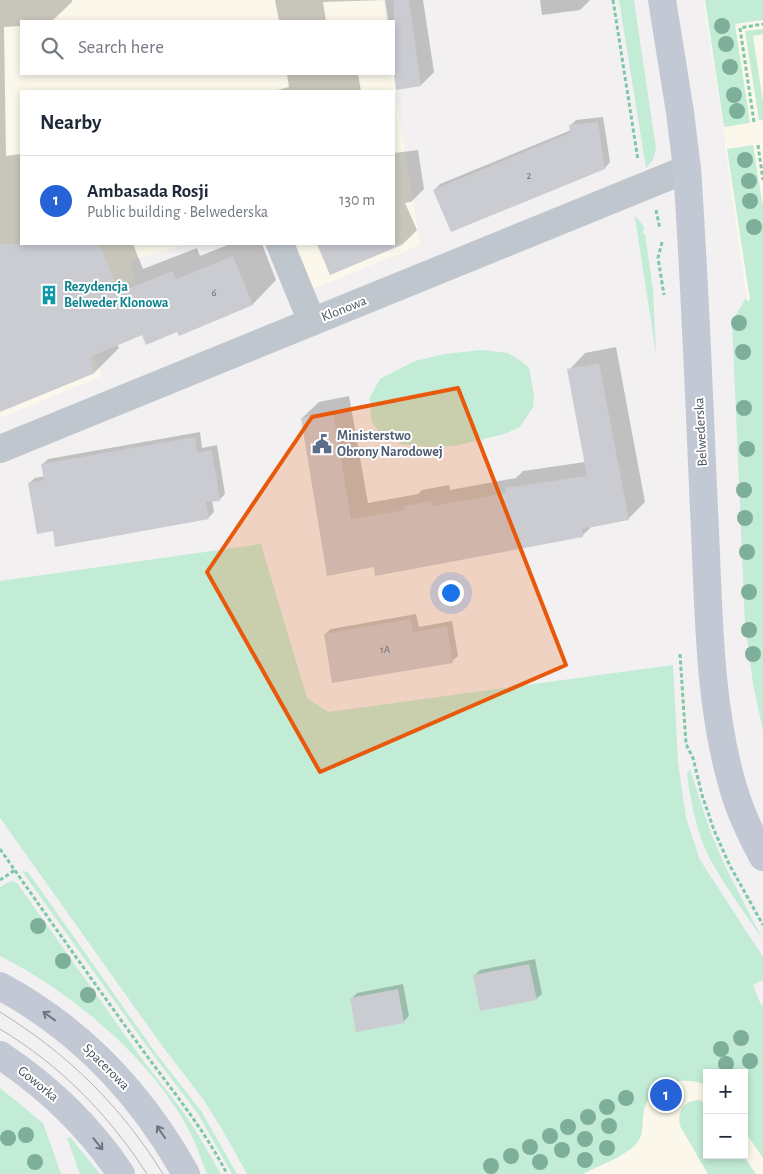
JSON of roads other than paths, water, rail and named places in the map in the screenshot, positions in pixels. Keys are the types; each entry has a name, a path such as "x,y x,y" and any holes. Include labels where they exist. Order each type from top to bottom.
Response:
{"street":[{"name":"Belwederska","path":"662,0 680,112 687,170 710,636 717,714 723,752 733,789 744,820 763,857"},
{"name":"Klonowa","path":"0,449 687,170"},
{"path":"280,245 312,322"},
{"name":"Spacerowa","path":"0,986 50,1016 102,1061 132,1093 147,1113 172,1148 186,1174"},
{"name":"Goworka","path":"0,1055 34,1080 74,1116 104,1151 120,1174"}],"tram line":[{"path":"0,1012 48,1045 91,1083 130,1126 163,1174"},
{"path":"0,1029 43,1059 82,1093 100,1112 147,1174"}],"place":[{"name":"Rezydencja Belweder Klonowa","path":"49,295"},
{"name":"Ministerstwo Obrony Narodowej","path":"322,444"},
{"name":"Ambasada Rosji","path":"666,1095"}]}
